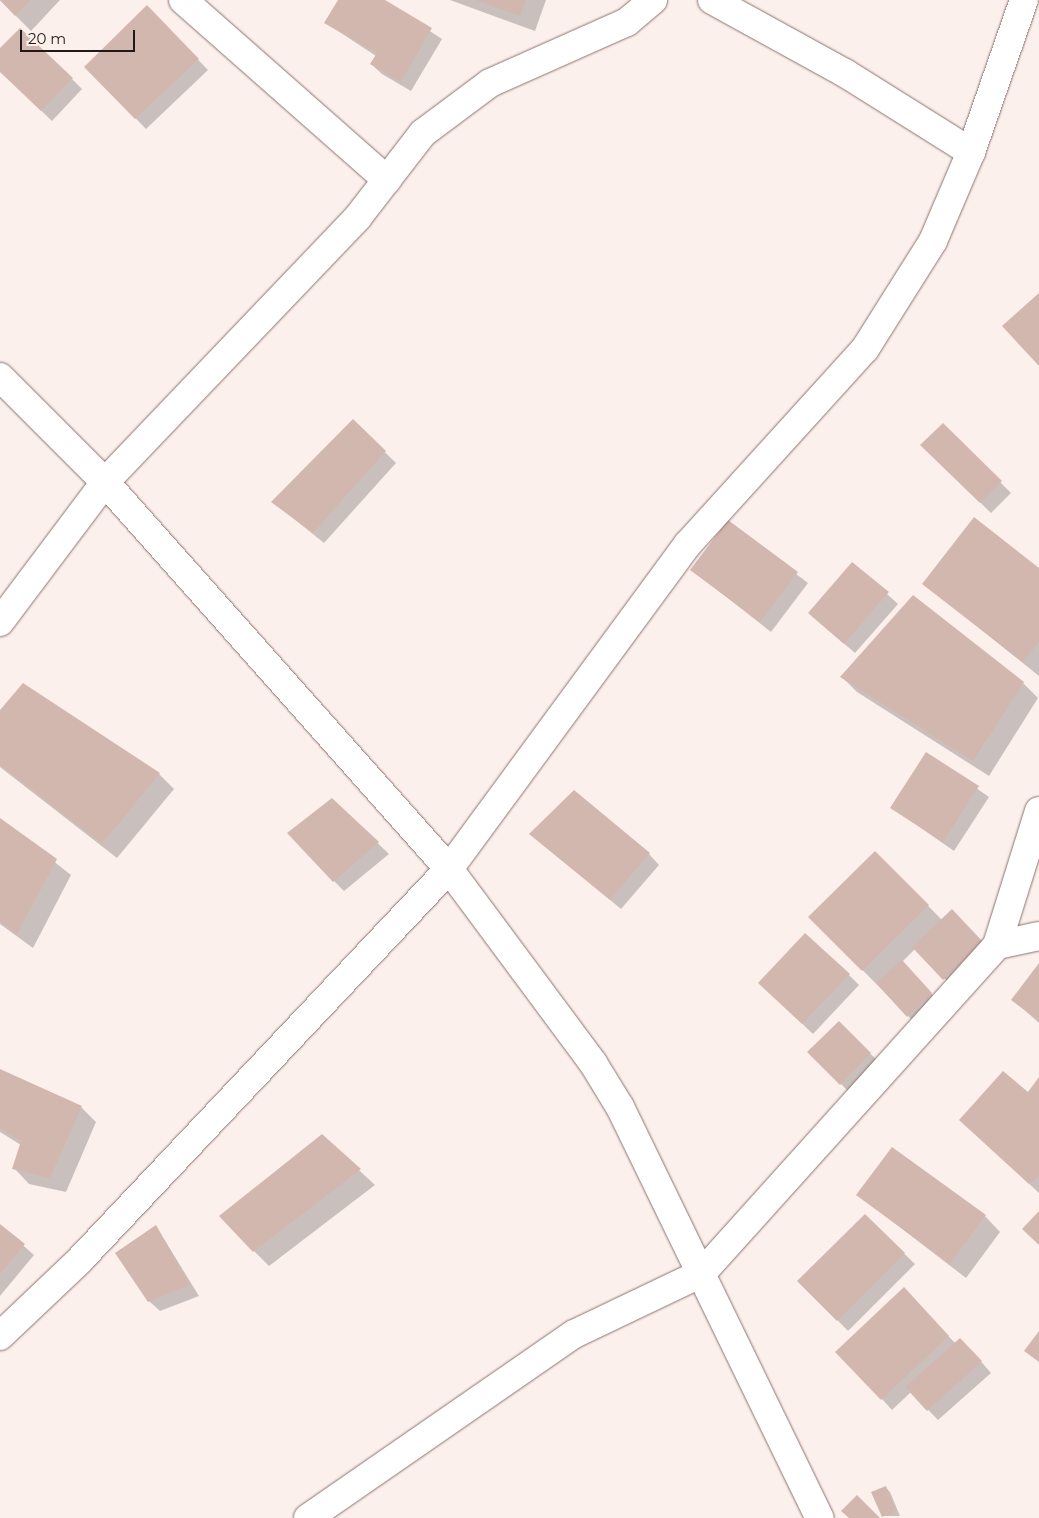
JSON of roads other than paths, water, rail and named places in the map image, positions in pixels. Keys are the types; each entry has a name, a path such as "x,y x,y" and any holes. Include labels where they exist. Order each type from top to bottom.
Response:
{"street":[{"path":"183,0 387,180"},
{"path":"0,622 105,482 358,217 423,134 490,83 627,22 652,0"},
{"path":"712,0 845,73 972,152"},
{"path":"0,1336 78,1262 449,869 688,544 865,349 932,241 972,152 1024,0"},
{"path":"0,377 105,482 449,869 598,1070 702,1273 820,1518"},
{"path":"308,1518 574,1334 702,1273 997,945 1039,811"},
{"path":"997,945 1039,936"}]}
